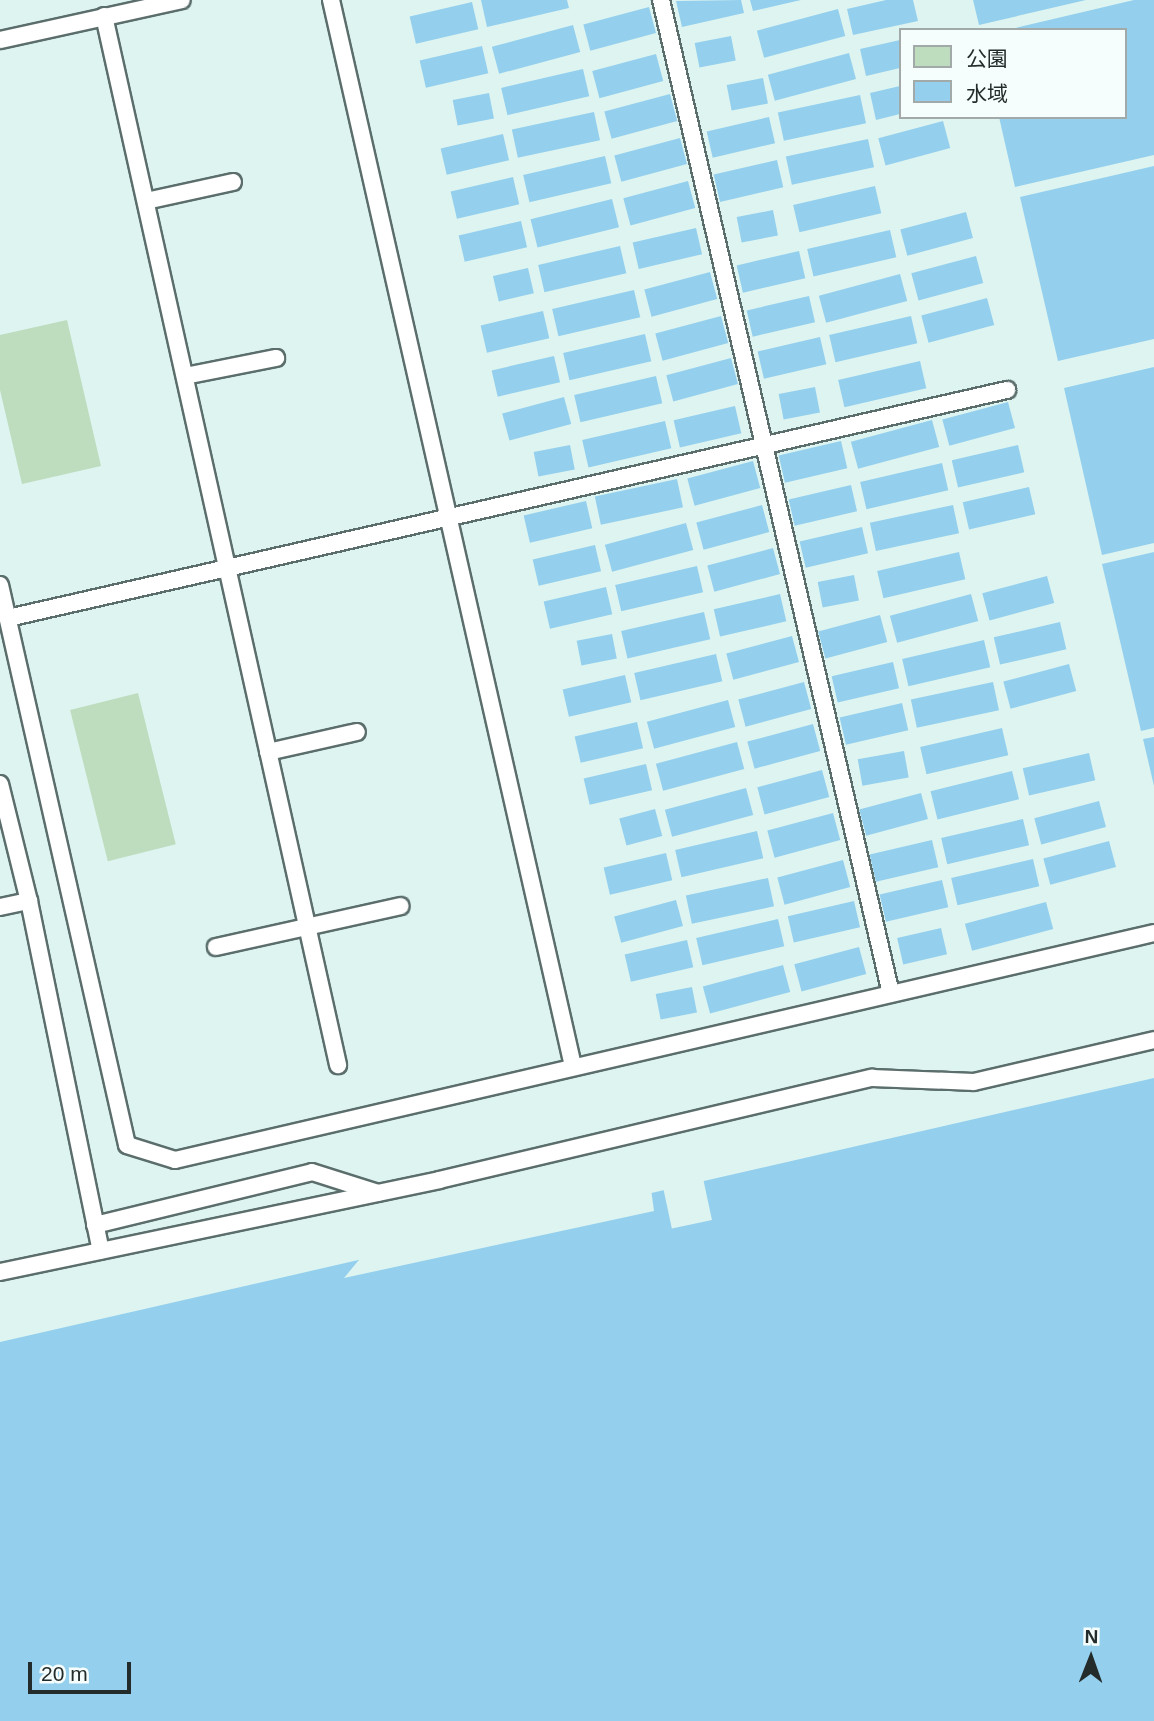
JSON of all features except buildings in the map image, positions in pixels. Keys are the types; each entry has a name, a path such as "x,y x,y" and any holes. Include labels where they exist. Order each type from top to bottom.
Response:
{"lane":[{"path":"0,40 182,0"},
{"path":"331,0 572,1066"},
{"path":"661,0 891,994"},
{"path":"104,16 338,1065"},
{"path":"146,201 233,182"},
{"path":"185,376 276,358"},
{"path":"8,618 1007,390"},
{"path":"0,585 127,1145 175,1160 1154,933"},
{"path":"268,752 357,732"},
{"path":"0,784 29,901 101,1251"},
{"path":"0,907 29,901"},
{"path":"216,947 401,906"},
{"path":"0,1272 379,1193 872,1078 974,1082 1154,1040"},
{"path":"95,1225 312,1172 379,1193"}],"green space":[{"path":"67,320 101,466 22,484 0,390 0,335"},
{"path":"138,693 176,844 108,861 70,710"}],"water":[{"path":"481,0 567,0 569,8 487,27"},
{"path":"741,0 744,13 682,27 676,1"},
{"path":"750,0 801,0 753,11"},
{"path":"886,0 913,0 918,21 853,35 847,9"},
{"path":"973,0 1086,0 979,25"},
{"path":"1134,0 1154,0 1154,155 1015,187 999,119 1126,119 1126,28 1015,28"},
{"path":"472,2 478,29 416,44 410,16"},
{"path":"649,7 656,33 590,51 583,25"},
{"path":"838,9 845,36 764,58 757,31"},
{"path":"573,25 580,52 499,74 492,47"},
{"path":"731,36 736,61 699,68 695,43"},
{"path":"898,40 898,68 866,76 860,49"},
{"path":"482,46 488,73 426,88 420,60"},
{"path":"849,53 856,79 775,101 768,75"},
{"path":"656,54 663,81 599,98 592,71"},
{"path":"583,69 589,96 507,115 501,88"},
{"path":"763,78 768,104 732,111 727,85"},
{"path":"898,86 898,114 876,120 870,93"},
{"path":"489,93 494,119 458,126 453,100"},
{"path":"670,94 677,121 612,139 604,112"},
{"path":"860,95 866,123 784,141 778,112"},
{"path":"594,112 600,140 518,158 512,129"},
{"path":"769,117 775,143 713,158 707,131"},
{"path":"943,121 950,148 886,165 878,138"},
{"path":"503,134 509,160 447,175 441,148"},
{"path":"680,138 687,164 621,182 614,156"},
{"path":"868,139 874,167 792,185 786,156"},
{"path":"605,156 611,183 529,202 523,175"},
{"path":"777,160 783,187 720,202 714,175"},
{"path":"1154,166 1154,339 1058,361 1020,197"},
{"path":"513,177 519,204 457,219 451,191"},
{"path":"688,181 695,208 631,225 623,198"},
{"path":"875,186 881,213 799,232 793,205"},
{"path":"612,199 619,227 538,247 530,219"},
{"path":"773,210 778,236 742,243 737,217"},
{"path":"966,212 973,238 907,256 900,230"},
{"path":"521,221 527,247 465,262 459,235"},
{"path":"696,228 702,254 639,269 633,243"},
{"path":"890,230 896,257 813,276 807,249"},
{"path":"620,246 626,273 544,292 538,265"},
{"path":"799,251 805,278 743,293 737,265"},
{"path":"976,256 983,283 919,300 911,273"},
{"path":"528,268 534,293 499,301 493,276"},
{"path":"710,272 717,299 652,317 644,290"},
{"path":"900,274 907,301 826,323 819,296"},
{"path":"634,290 640,317 558,336 552,309"},
{"path":"809,296 815,322 753,337 747,310"},
{"path":"987,298 994,325 929,343 921,316"},
{"path":"543,311 549,338 487,353 481,325"},
{"path":"721,316 728,343 663,361 655,334"},
{"path":"911,316 917,343 835,362 829,335"},
{"path":"645,334 651,361 569,380 563,353"},
{"path":"820,337 826,364 764,379 758,351"},
{"path":"554,356 560,382 498,397 492,370"},
{"path":"731,358 738,384 673,401 666,375"},
{"path":"920,361 926,388 844,407 838,380"},
{"path":"1154,367 1154,543 1102,555 1064,388"},
{"path":"656,376 662,403 580,422 574,395"},
{"path":"815,387 820,413 784,420 779,394"},
{"path":"564,397 571,424 509,441 502,414"},
{"path":"1008,402 1015,428 949,446 942,420"},
{"path":"735,406 741,433 680,447 674,420"},
{"path":"932,420 939,447 858,469 851,442"},
{"path":"665,421 671,448 588,467 582,440"},
{"path":"841,441 847,468 785,483 779,455"},
{"path":"570,445 575,470 538,477 534,452"},
{"path":"1018,445 1024,472 958,488 952,460"},
{"path":"753,461 760,488 695,506 687,479"},
{"path":"942,463 948,490 866,509 860,482"},
{"path":"677,479 683,507 601,525 595,496"},
{"path":"851,485 857,511 795,526 789,499"},
{"path":"1029,487 1035,514 969,530 963,502"},
{"path":"586,501 592,528 530,543 524,515"},
{"path":"762,505 769,532 704,550 696,523"},
{"path":"953,505 959,533 876,551 870,523"},
{"path":"686,523 693,550 612,572 605,545"},
{"path":"862,527 868,553 806,568 800,541"},
{"path":"595,545 601,571 539,586 533,559"},
{"path":"773,548 780,574 714,592 707,566"},
{"path":"959,552 965,579 883,598 877,571"},
{"path":"1154,552 1154,728 1141,731 1102,564"},
{"path":"697,566 703,592 621,611 615,585"},
{"path":"854,575 859,601 823,608 818,582"},
{"path":"1047,576 1054,603 990,620 982,593"},
{"path":"606,587 612,614 550,629 544,601"},
{"path":"780,594 786,621 720,637 714,609"},
{"path":"971,594 978,621 897,643 890,616"},
{"path":"704,612 710,639 627,658 621,631"},
{"path":"880,615 887,642 825,659 818,632"},
{"path":"1060,622 1066,649 1000,665 994,637"},
{"path":"612,634 617,659 581,665 577,641"},
{"path":"792,636 799,662 733,680 726,654"},
{"path":"984,640 990,667 908,686 902,659"},
{"path":"716,654 722,681 640,700 634,673"},
{"path":"893,662 899,688 838,702 832,676"},
{"path":"1069,664 1076,691 1011,709 1003,682"},
{"path":"625,675 631,702 569,717 563,689"},
{"path":"804,682 811,709 746,727 738,700"},
{"path":"993,682 999,710 917,728 911,699"},
{"path":"728,700 735,727 654,749 647,722"},
{"path":"902,703 908,730 846,745 840,717"},
{"path":"637,722 643,748 581,763 575,736"},
{"path":"813,724 820,751 755,769 747,742"},
{"path":"1002,728 1008,755 926,774 920,747"},
{"path":"1154,737 1154,786 1143,739"},
{"path":"737,742 744,769 663,791 656,764"},
{"path":"904,751 909,778 862,786 858,759"},
{"path":"1089,753 1095,780 1029,796 1023,768"},
{"path":"646,764 652,790 590,805 584,778"},
{"path":"822,770 829,797 765,814 757,787"},
{"path":"1012,771 1019,799 938,819 930,791"},
{"path":"746,788 753,815 672,837 665,810"},
{"path":"921,793 928,819 866,836 859,810"},
{"path":"1099,801 1106,827 1041,844 1034,818"},
{"path":"655,809 662,836 627,846 619,819"},
{"path":"833,813 840,840 775,858 767,831"},
{"path":"1023,819 1029,845 947,864 941,838"},
{"path":"757,831 763,858 681,877 675,850"},
{"path":"932,840 938,867 876,882 870,854"},
{"path":"1109,841 1116,867 1050,885 1043,859"},
{"path":"666,853 672,880 610,895 604,867"},
{"path":"1033,859 1039,886 957,905 951,878"},
{"path":"843,860 850,887 785,905 777,878"},
{"path":"768,878 774,906 692,924 686,895"},
{"path":"942,880 948,907 886,922 880,894"},
{"path":"676,900 683,926 621,943 614,917"},
{"path":"854,901 860,927 794,943 788,916"},
{"path":"1046,902 1053,929 972,951 965,924"},
{"path":"778,919 784,946 702,965 696,938"},
{"path":"941,928 947,954 903,964 897,938"},
{"path":"687,940 693,967 631,982 625,954"},
{"path":"859,947 866,974 802,991 794,964"},
{"path":"783,965 790,992 710,1014 703,986"},
{"path":"692,987 697,1013 661,1020 656,994"},
{"path":"1154,1078 1154,1721 0,1721 0,1342"}],"pier":[{"path":"703,1178 712,1220 672,1229 663,1187"},
{"path":"651,1189 654,1211 344,1278 363,1255"}]}
